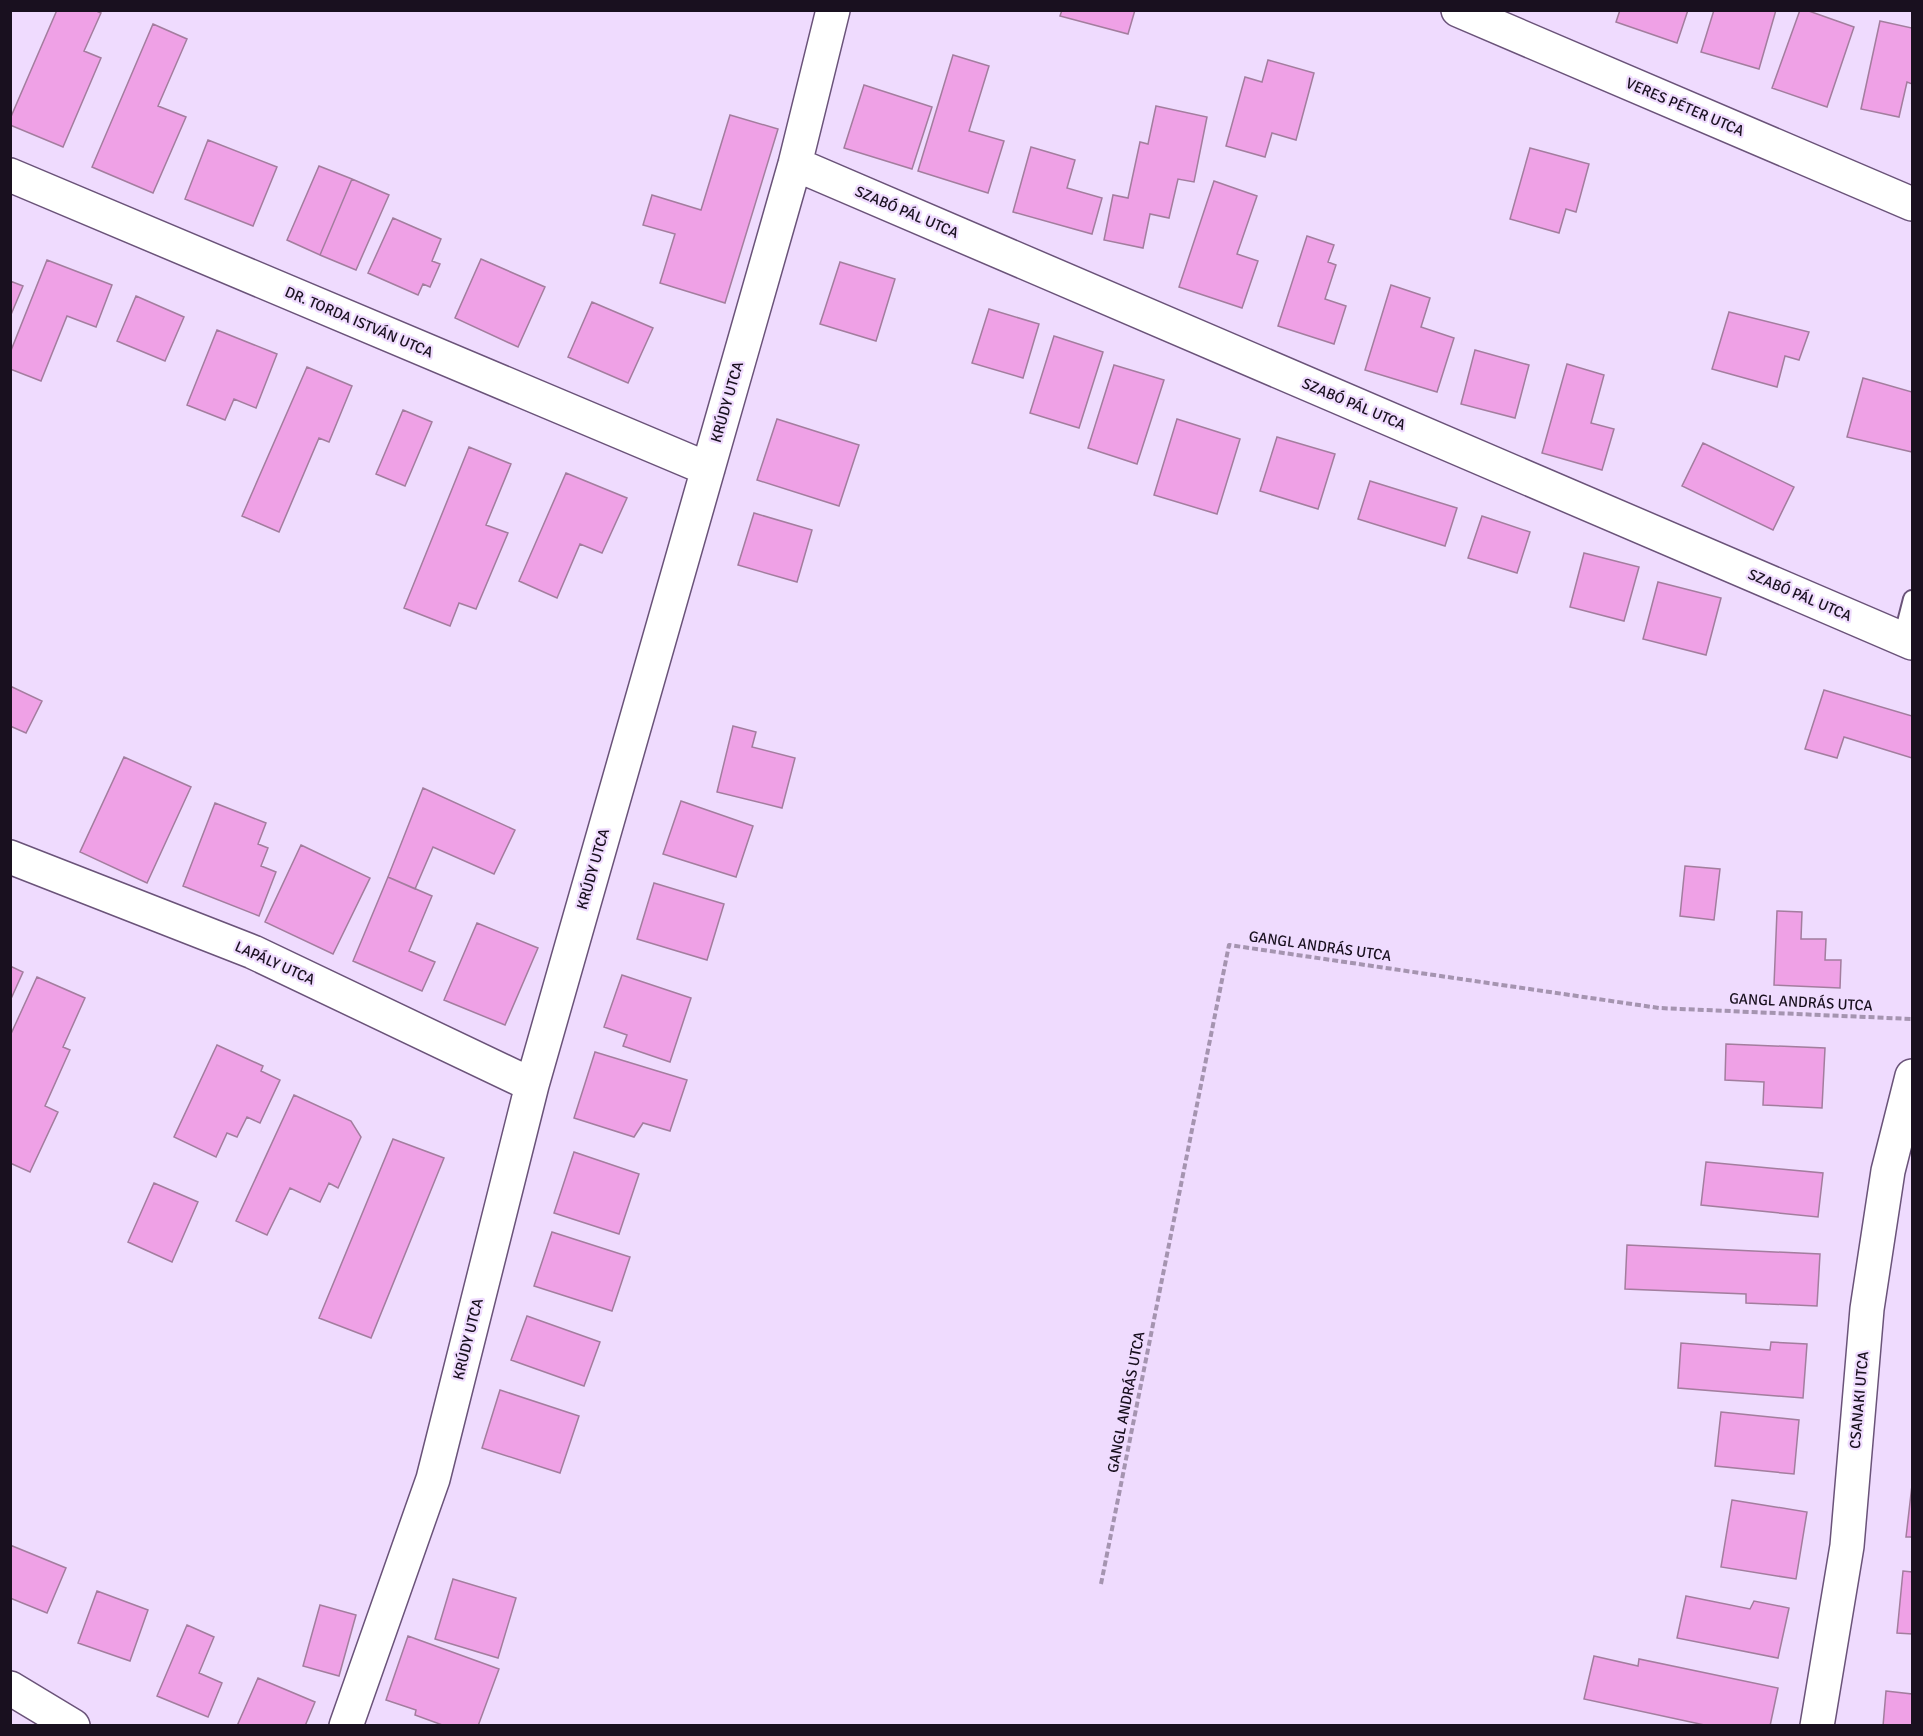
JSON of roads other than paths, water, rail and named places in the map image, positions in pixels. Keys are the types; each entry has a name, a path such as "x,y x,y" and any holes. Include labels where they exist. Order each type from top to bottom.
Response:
{"street":[{"name":"KRÚDY UTCA","path":"346,1725 433,1479 532,1085 795,164 833,10"},
{"name":"VERES PÉTER UTCA","path":"1458,10 1912,204"},
{"name":"SZABÓ PÁL UTCA","path":"795,164 1907,641"},
{"name":"DR. TORDA ISTVÁN UTCA","path":"10,175 708,469"},
{"name":"LAPÁLY UTCA","path":"10,857 253,952 532,1085"},
{"name":"CSANAKI UTCA","path":"1817,1725 1846,1546 1868,1297 1888,1171 1912,1076"},
{"path":"10,1688 74,1725"}],"lane":[{"path":"1907,641 1912,599"}]}
